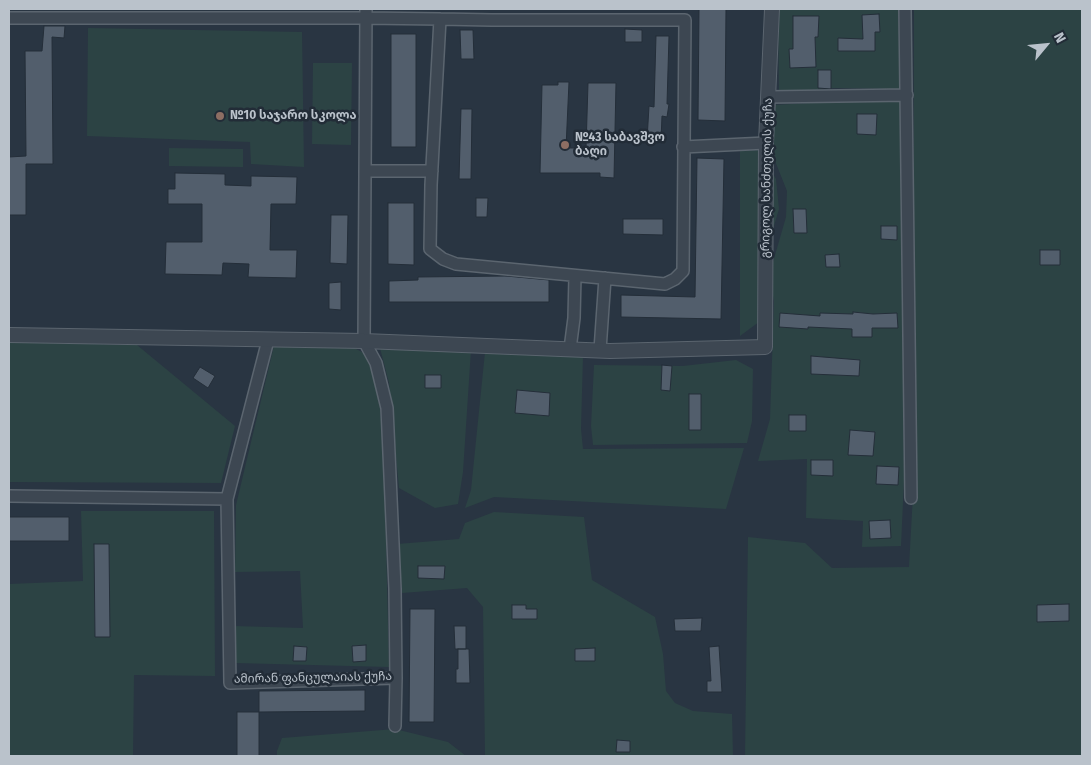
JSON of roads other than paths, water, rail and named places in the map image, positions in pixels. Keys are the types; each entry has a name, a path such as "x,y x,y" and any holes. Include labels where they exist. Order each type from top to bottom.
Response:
{"street":[{"name":"გრიგოლ ხანძთელის ქუჩა","path":"600,350 765,348 766,143 772,9"},
{"path":"905,9 907,95 905,161 910,498"},
{"path":"364,341 366,14"},
{"path":"9,18 366,14 440,19 685,20 683,271 675,279 665,284 456,264 443,259 430,249 440,19"},
{"path":"768,97 907,95"},
{"path":"683,147 766,143"},
{"path":"365,171 432,171"},
{"path":"570,349 574,318 575,276"},
{"path":"9,335 364,341 600,350 605,278"},
{"path":"9,496 227,499 268,340"},
{"name":"ამირან ფანცულაიას ქუჩა","path":"227,499 230,683 396,678 387,408 376,363 364,341"},
{"path":"395,726 396,678"}],"place":[{"name":"№10 საჯარო სკოლა","path":"220,116"},
{"name":"№43 საბავშვო ბაღი","path":"565,145"}]}
